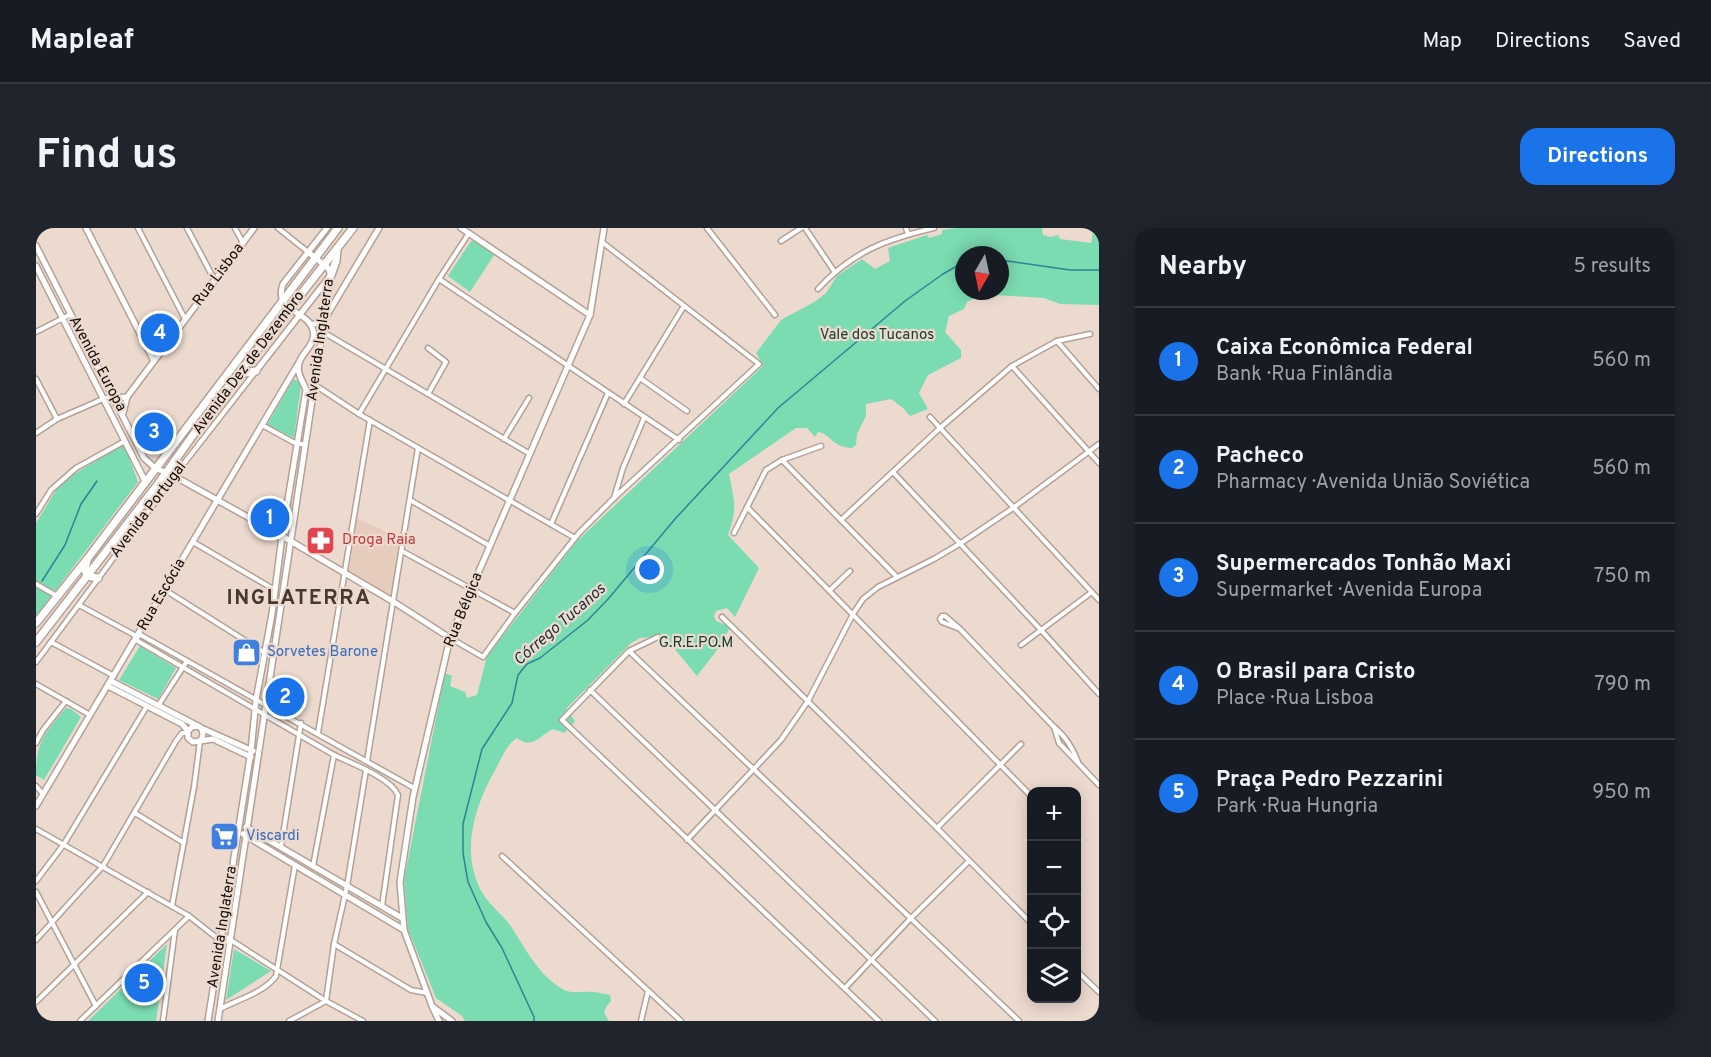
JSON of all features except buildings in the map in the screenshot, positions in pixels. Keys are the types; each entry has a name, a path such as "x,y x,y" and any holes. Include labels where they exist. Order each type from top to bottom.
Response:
{"highway":[{"name":"Avenida Dez de Dezembro","path":"36,623 339,228"},
{"name":"Avenida Dez de Dezembro","path":"36,642 166,473 238,374 353,228"},
{"path":"331,275 337,249"},
{"path":"238,374 256,371"},
{"path":"88,558 85,570 87,576 98,578"},
{"path":"55,617 63,602 57,596"}],"street":[{"path":"86,228 154,361"},
{"path":"138,228 185,319"},
{"path":"187,228 214,281"},
{"path":"235,228 243,243"},
{"name":"Rua Lisboa","path":"127,397 254,228"},
{"path":"278,228 308,252"},
{"path":"283,301 281,291 283,284 327,228"},
{"path":"311,325 324,320 379,228"},
{"path":"461,228 590,315"},
{"name":"Rua Bélgica","path":"439,1021 404,930 402,918 400,882 414,788 450,638 590,315 604,228"},
{"path":"707,228 775,315"},
{"path":"781,242 803,228 834,271"},
{"path":"906,228 908,234"},
{"path":"818,289 834,271 854,256 908,234 934,228"},
{"path":"359,414 469,233"},
{"path":"450,638 483,657 575,538 614,498 759,364 602,242"},
{"name":"Avenida Europa","path":"36,246 144,458 155,468 174,476 282,536 450,638"},
{"name":"Avenida Inglaterra","path":"218,1021 331,275 316,257 308,252"},
{"name":"Avenida Europa","path":"36,266 145,481"},
{"name":"Avenida Portugal","path":"36,662 174,476 331,275"},
{"path":"439,279 679,440"},
{"name":"Avenida Inglaterra","path":"208,1021 240,826 251,754 256,700 271,622 306,387 299,376 299,363 312,342 314,331 311,325 283,301"},
{"path":"624,404 684,306"},
{"path":"36,332 71,314"},
{"path":"323,332 530,454"},
{"path":"841,520 892,471 1012,366 1057,341 1090,334"},
{"path":"1057,341 1099,389"},
{"path":"428,348 446,362 428,394"},
{"name":"Rua Escócia","path":"36,806 299,363"},
{"path":"1012,366 1099,463"},
{"name":"Rua Escócia","path":"287,383 299,376"},
{"path":"640,378 687,411"},
{"path":"36,380 57,419"},
{"path":"306,387 315,385 359,414 575,538"},
{"path":"550,524 608,393"},
{"path":"36,433 57,419 103,399 127,397 123,413"},
{"path":"504,439 529,398"},
{"path":"930,417 1099,600"},
{"path":"614,498 623,468 644,418"},
{"path":"318,733 370,420"},
{"path":"262,425 296,443 305,445"},
{"path":"36,514 51,490 76,468 125,441"},
{"path":"687,840 781,740 808,701 863,599 878,587 961,543 1013,508 1099,444"},
{"path":"734,533 766,470 782,460 821,446"},
{"path":"367,761 418,448"},
{"path":"782,460 897,578"},
{"path":"892,471 1099,694"},
{"path":"410,500 490,547"},
{"path":"747,507 1027,792"},
{"path":"193,542 276,590"},
{"path":"402,551 515,613"},
{"path":"830,590 850,571"},
{"path":"36,584 57,596"},
{"path":"165,590 265,653"},
{"path":"1021,645 1092,592"},
{"path":"79,605 301,723 414,788"},
{"path":"272,614 279,615"},
{"path":"960,629 948,626 940,619 945,616 952,621 960,629 1053,726 1064,736 1073,748 1078,762"},
{"path":"722,617 1027,919"},
{"path":"948,626 952,621"},
{"path":"271,622 278,624"},
{"path":"658,636 629,651 562,720 879,1021"},
{"path":"138,637 183,667 396,789 398,795 382,906"},
{"path":"51,642 147,706 182,724 190,740 196,742 213,739 259,756"},
{"path":"629,651 1019,1021"},
{"path":"158,705 187,661"},
{"path":"111,681 251,754"},
{"path":"36,684 91,716"},
{"path":"590,690 935,1021"},
{"path":"36,743 43,730 66,701"},
{"path":"36,881 64,844 147,706"},
{"path":"281,847 301,723"},
{"path":"1053,726 1059,743 1099,784"},
{"path":"36,940 53,924 103,866 180,736 192,727 199,727"},
{"path":"172,906 203,734 199,727"},
{"path":"1057,739 1064,736"},
{"path":"937,828 1021,744"},
{"path":"1067,753 1073,748"},
{"path":"313,866 334,755"},
{"path":"326,1000 366,770"},
{"path":"36,786 43,794"},
{"path":"135,813 184,843"},
{"path":"240,826 248,827 402,918"},
{"path":"36,829 172,906 220,939 227,943 230,941 363,1021"},
{"path":"238,834 246,835 404,930"},
{"path":"502,856 681,1021"},
{"path":"845,988 969,861"},
{"path":"219,1009 272,982 276,976 296,864"},
{"path":"36,892 96,1006"},
{"path":"36,1002 148,892"},
{"path":"80,1021 189,916"},
{"path":"163,1021 175,930"},
{"path":"164,940 172,948"},
{"path":"334,944 411,990 428,993"},
{"path":"1081,974 1099,992"},
{"path":"641,1021 648,991"},
{"path":"289,1021 326,1000"},
{"path":"432,1006 452,1021"}],"shaded area":[{"path":"357,518 399,538 392,597 349,572"}],"green space":[{"name":"Vale dos Tucanos","path":"957,228 1042,228 1043,235 1050,237 1058,235 1060,239 1091,243 1093,231 1099,232 1099,305 1060,304 1044,298 1009,296 1009,246 955,246 955,300 971,300 967,302 964,309 949,316 945,332 961,350 961,358 928,375 919,393 928,409 910,416 891,399 866,404 866,416 857,434 856,445 852,448 835,443 822,433 818,432 815,437 807,428 796,428 729,474 734,511 728,535 759,568 735,617 727,608 716,611 714,616 716,621 730,627 721,645 697,676 664,636 640,638 631,643 566,709 575,721 564,733 553,729 535,741 527,743 517,738 509,745 487,786 475,818 471,850 472,866 485,897 509,924 528,953 553,983 568,991 610,995 611,1001 604,1013 609,1021 465,1021 462,1016 436,998 408,929 404,880 445,673 452,676 450,686 465,692 467,698 477,695 487,656 577,541 763,366 756,353 781,320 816,301 826,293 837,276 862,259 875,269 890,261 888,248 927,235 929,238 942,234 942,230"},
{"path":"471,241 476,241 494,255 470,292 448,276"},
{"path":"293,380 297,380 301,385 294,438 267,425"},
{"path":"124,444 138,482 36,616 36,523 61,482"},
{"path":"140,646 176,668 158,699 119,680"},
{"path":"66,708 81,717 44,780 36,775 40,746 47,731"},
{"path":"167,944 156,1021 88,1021"},
{"path":"234,949 271,971 226,1000"}],"waterway":[{"name":"Córrego Tucanos","path":"1009,261 1070,270 1099,270"},
{"name":"Córrego Tucanos","path":"534,1021 502,948 486,922 468,882 463,853 463,824 482,749 512,703 518,675 527,664 540,658 588,620 675,519 778,408 905,301 955,267"},
{"path":"42,581 65,545 81,504 97,481"}],"place":[{"name":"O Brasil para Cristo","path":"160,333"},
{"name":"Supermercados Tonhão Maxi","path":"154,432"},
{"name":"Caixa Econômica Federal","path":"270,518"},
{"name":"Droga Raia","path":"321,540"},
{"name":"Sorvetes Barone","path":"246,652"},
{"name":"Pacheco","path":"285,697"},
{"name":"Viscardi","path":"225,836"},
{"name":"Praça Pedro Pezzarini","path":"144,983"}],"district":[{"name":"INGLATERRA","path":"299,598"}],"park label":[{"name":"G.R.E.PO.M","path":"696,643"}]}
